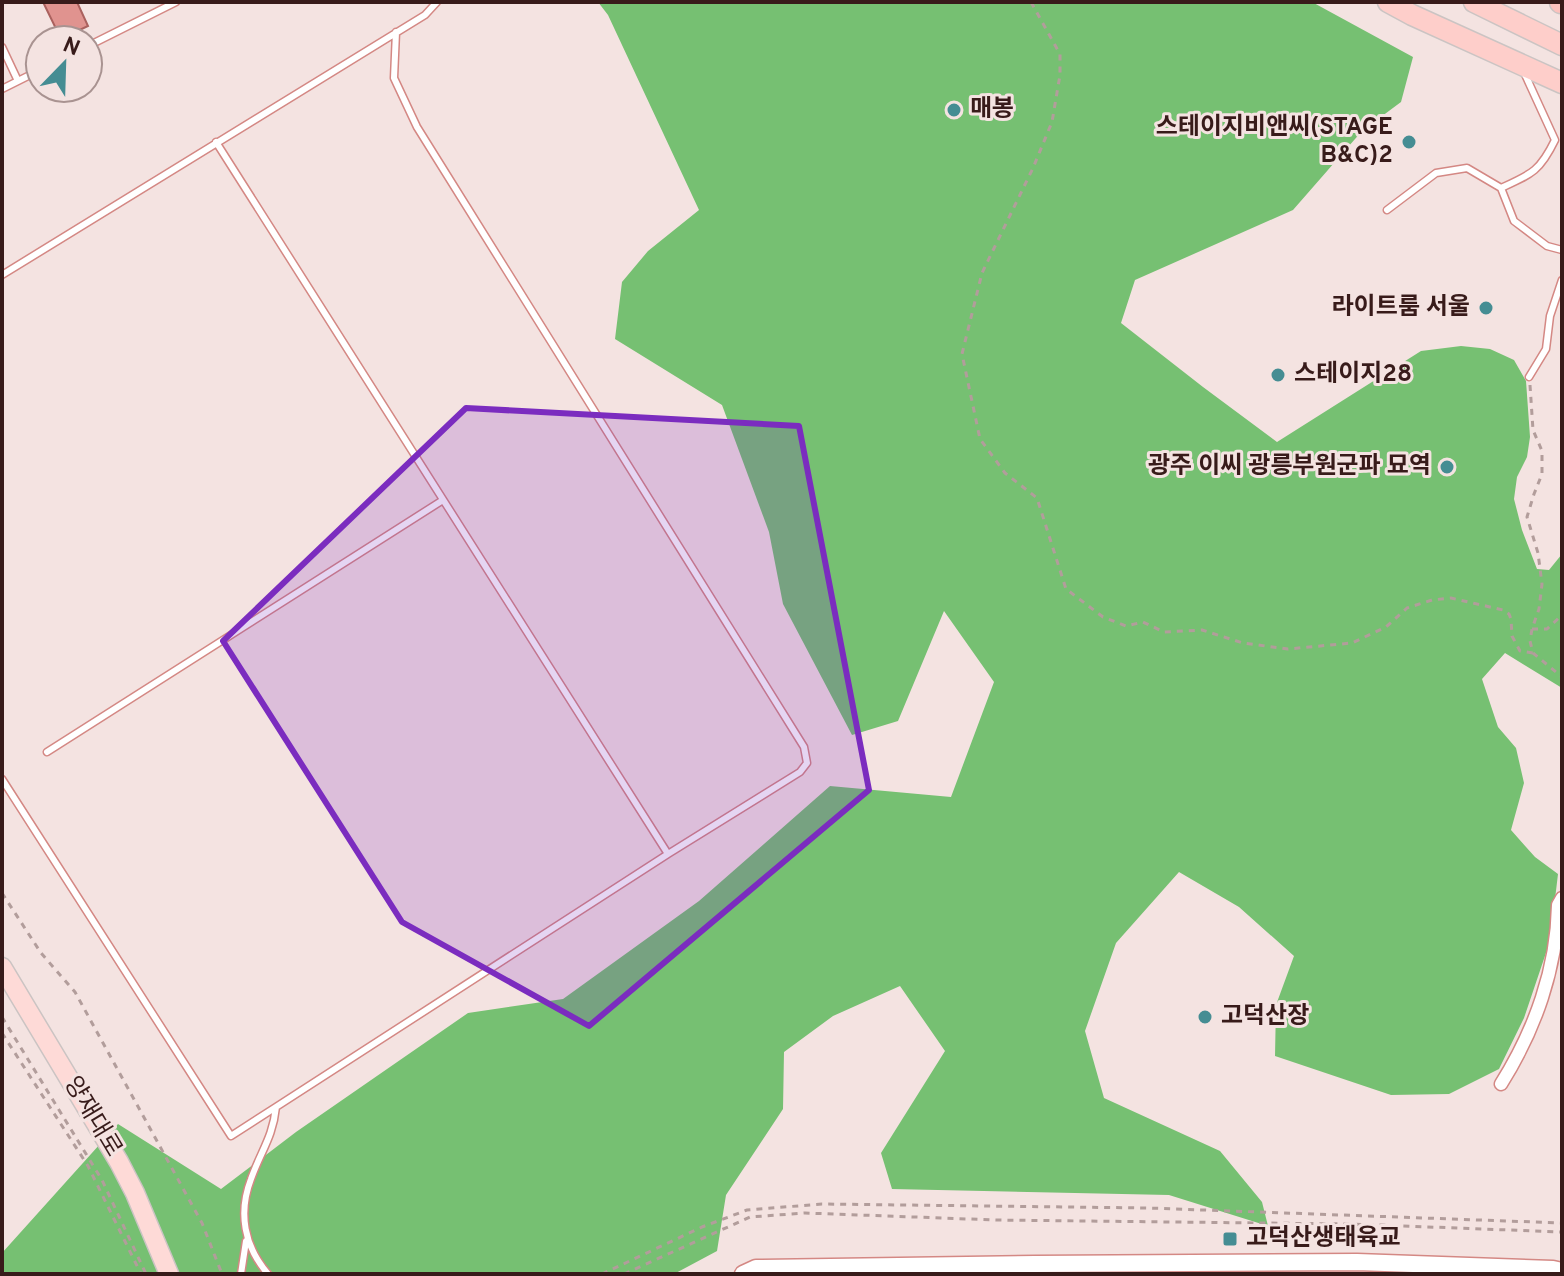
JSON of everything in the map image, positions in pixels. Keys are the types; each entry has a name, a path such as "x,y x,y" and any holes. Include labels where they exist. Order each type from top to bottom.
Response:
{"highway":[{"path":"1388,2 1562,83"},
{"path":"1474,2 1562,45"}],"main road":[{"name":"양재대로","path":"2,967 119,1162 169,1274"},
{"path":"743,1274 756,1268 899,1270 1357,1262 1562,1271"}],"street":[{"path":"1501,1084 1516,1060 1544,993 1554,950 1558,905 1562,898"}],"lane":[{"path":"104,38 176,2"},
{"path":"2,275 425,15 437,2"},
{"path":"2,779 231,1136 800,772 807,763 804,747 417,127 394,78 396,32"},
{"path":"2,47 18,81"},
{"path":"1501,188 1531,174 1542,164 1558,139 1520,64"},
{"path":"2,89 24,78"},
{"path":"216,142 668,854"},
{"path":"1387,210 1436,173 1467,168 1501,188 1514,221 1547,246 1562,250"},
{"path":"1529,377 1546,349 1550,316 1562,280"},
{"path":"47,752 443,500"},
{"path":"268,1274 252,1252 247,1238 244,1203 251,1178 269,1142 276,1107"},
{"path":"241,1274 247,1238"}],"path":[{"path":"1031,2 1060,54 1060,75 1052,122 982,273 962,354 980,439 1005,473 1037,498 1066,589 1103,617 1126,626 1143,622 1164,632 1202,630 1243,643 1288,649 1352,643 1386,627 1407,608 1451,598 1509,614 1514,642 1520,651 1533,653 1562,677"},
{"path":"1529,377 1533,430 1542,451 1542,474 1527,517 1538,553 1542,584 1530,641 1533,653"},
{"path":"1532,629 1547,629 1562,615"},
{"path":"2,893 41,953 75,992 202,1223 222,1274"},
{"path":"2,1017 102,1180 143,1274"},
{"path":"2,1033 88,1166 143,1274"},
{"path":"602,1274 702,1227 747,1210 822,1204 1148,1208 1562,1223"},
{"path":"624,1274 750,1217 805,1213 996,1220 1350,1224 1562,1232"}],"highlighted area":[{"path":"466,408 799,426 869,790 589,1026 402,922 223,641"}],"green space":[{"path":"598,2 1312,2 1413,57 1401,102 1362,131 1293,210 1135,280 1121,323 1277,442 1421,351 1461,346 1490,349 1514,360 1526,381 1530,437 1527,457 1517,477 1514,499 1537,569 1549,570 1562,554 1562,688 1505,653 1482,679 1498,727 1516,748 1524,783 1511,830 1535,857 1558,874 1550,941 1524,1018 1499,1069 1449,1094 1391,1095 1275,1056 1276,1005 1294,956 1239,907 1179,872 1116,943 1085,1031 1104,1098 1220,1151 1262,1202 1268,1226 1169,1195 892,1189 881,1153 945,1051 900,986 833,1016 784,1052 783,1109 726,1195 717,1251 674,1274 2,1274 2,1253 118,1124 221,1189 296,1132 468,1013 563,999 699,901 830,786 951,797 994,682 944,611 898,721 852,735 783,604 769,532 722,405 615,339 622,282 648,251 699,210 608,15"}],"building":[{"path":"43,2 77,2 87,24 54,24"}],"place":[{"name":"매봉","path":"954,110"},
{"name":"스테이지비앤씨(STAGE B&C)2","path":"1409,142"},
{"name":"라이트룸 서울","path":"1486,308"},
{"name":"스테이지28","path":"1278,375"},
{"name":"광주 이씨 광릉부원군파 묘역","path":"1447,467"},
{"name":"고덕산장","path":"1205,1017"},
{"name":"고덕산생태육교","path":"1230,1239"}]}
